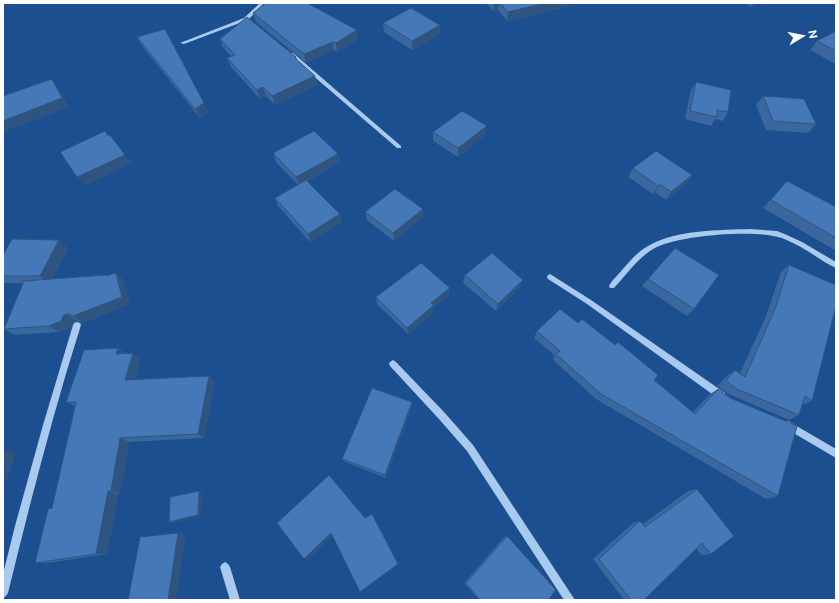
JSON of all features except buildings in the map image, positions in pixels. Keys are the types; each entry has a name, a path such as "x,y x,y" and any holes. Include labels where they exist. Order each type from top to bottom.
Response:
{"street":[{"path":"182,43 246,19 262,3"},
{"path":"246,19 258,27"},
{"path":"286,50 399,147"},
{"path":"612,286 640,256 660,242 725,233 766,232 776,234 799,244 836,265"},
{"path":"550,277 589,302 706,386 731,401"},
{"path":"3,593 20,521 55,391 77,325"},
{"path":"392,364 441,415 470,448 570,600"},
{"path":"780,422 836,454"},
{"path":"225,567 235,600"}]}
